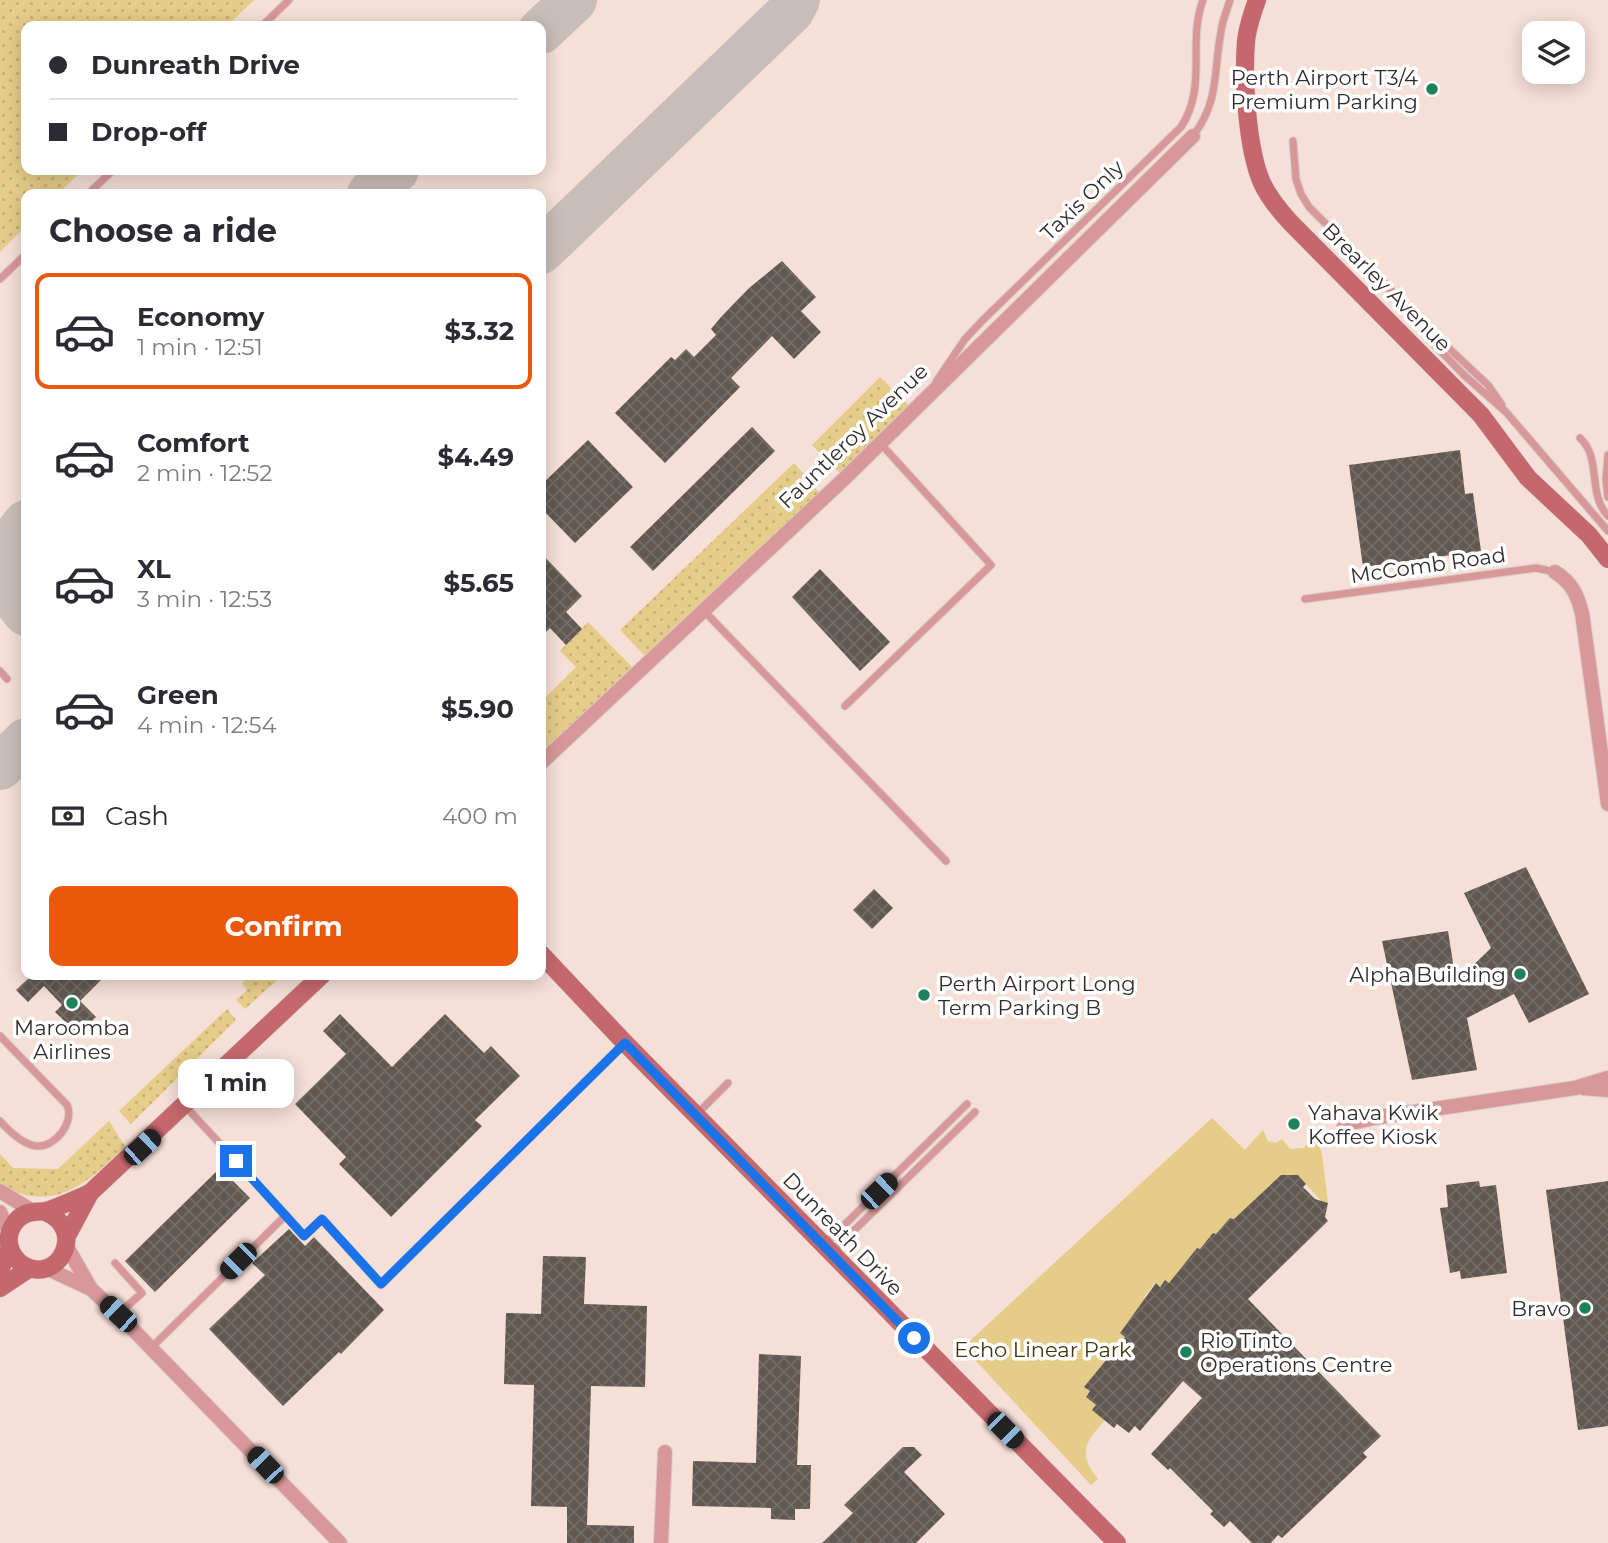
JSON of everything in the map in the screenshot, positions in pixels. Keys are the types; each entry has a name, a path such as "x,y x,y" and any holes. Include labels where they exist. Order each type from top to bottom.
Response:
{"main road":[{"name":"Brearley Avenue","path":"1257,0 1246,39 1246,85 1253,152 1268,195 1290,222 1481,415 1528,478 1589,535 1608,559"},
{"name":"Dunreath Drive","path":"546,959 827,1250 1117,1543"},
{"path":"0,1288 58,1261 90,1194 317,980"},
{"path":"0,1270 18,1220 90,1194"},
{"path":"39,1212 59,1220 66,1241"},
{"path":"10,1240 17,1260 38,1268"}],"street":[{"name":"Fauntleroy Avenue","path":"546,759 880,443 1193,136"},
{"path":"1555,572 1571,584 1582,612 1608,802"},
{"path":"1343,1125 1373,1118 1575,1088 1608,1077"},
{"path":"1575,1088 1608,1090"},
{"path":"0,1191 39,1212"},
{"path":"0,1212 10,1240"},
{"path":"66,1241 91,1289 152,1348 340,1543"},
{"path":"38,1268 91,1289"},
{"path":"661,1543 664,1452"}],"lane":[{"path":"267,21 289,0"},
{"name":"Taxis Only","path":"924,400 965,339 1181,127 1190,113 1195,95 1203,0"},
{"path":"1193,136 1204,122 1212,104 1221,30 1230,0"},
{"path":"1293,141 1296,178 1304,201 1411,312 1488,385 1506,412 1608,531"},
{"path":"93,189 108,175"},
{"path":"0,279 21,259"},
{"path":"1580,438 1589,451 1597,498 1608,516"},
{"path":"845,706 991,565 880,443"},
{"path":"1608,455 1605,479 1608,497"},
{"name":"McComb Road","path":"1305,599 1536,568 1555,572"},
{"path":"704,611 946,861"},
{"path":"0,671 7,679"},
{"path":"0,1036 67,1105 70,1118 68,1125 50,1143 37,1146 19,1139 0,1121"},
{"path":"185,1106 304,1236 322,1219 381,1284 625,1043"},
{"path":"696,1116 728,1083"},
{"path":"827,1250 967,1104"},
{"path":"827,1250 975,1112"},
{"path":"152,1348 286,1216"},
{"path":"115,1264 142,1293 118,1314"}],"shaded area":[{"path":"0,0 1608,0 1608,1543 0,1543"}],"green space":[{"path":"0,0 254,0 232,21 21,21 21,175 78,175 63,189 21,189 21,231 0,252"},
{"path":"880,377 913,410 845,478 812,445"},
{"path":"794,463 819,492 646,657 620,630"},
{"path":"588,622 634,669 546,750 546,697 576,667 560,651"},
{"path":"245,980 277,980 245,1009 236,1000 247,990 242,983"},
{"path":"227,1009 236,1020 131,1124 119,1111"},
{"name":"Echo Linear Park","path":"1212,1118 1245,1150 1263,1130 1268,1141 1276,1143 1282,1139 1290,1149 1304,1148 1312,1137 1316,1136 1322,1154 1328,1203 1321,1201 1298,1175 1281,1175 1234,1219 1230,1218 1220,1230 1223,1233 1204,1250 1197,1248 1182,1267 1185,1270 1182,1294 1165,1281 1160,1287 1155,1283 1144,1297 1150,1302 1130,1319 1120,1333 1125,1337 1085,1386 1090,1391 1086,1397 1096,1405 1105,1420 1086,1448 1087,1462 1098,1479 1091,1485 963,1347"},
{"path":"109,1121 126,1148 83,1183 53,1196 37,1197 19,1193 0,1184 0,1154 13,1168 58,1169"}],"building":[{"path":"782,261 816,297 801,311 821,332 794,359 772,336 731,378 740,387 665,463 615,413 671,357 675,360 686,349 694,357 716,335 711,329 721,317 748,289"},
{"path":"752,427 775,451 653,571 630,547"},
{"path":"588,440 633,487 575,543 546,513 546,480"},
{"path":"1460,450 1465,494 1473,493 1481,551 1363,567 1349,465"},
{"path":"546,558 582,596 566,612 582,629 566,645 550,628 546,632"},
{"path":"820,569 890,642 860,671 792,597"},
{"name":"Alpha Building","path":"1526,867 1589,994 1529,1023 1514,994 1467,1018 1477,1070 1412,1080 1382,941 1448,931 1456,982 1491,948 1464,893"},
{"path":"874,889 893,908 872,929 853,910"},
{"name":"Maroomba Airlines","path":"27,980 101,980 80,1001 96,1017 78,1034 55,1012 62,1005 44,986 28,1002 16,990"},
{"path":"340,1014 392,1067 445,1014 484,1053 491,1046 520,1076 475,1120 482,1126 391,1217 339,1164 346,1157 295,1104 346,1054 323,1031"},
{"path":"220,1168 250,1198 155,1292 125,1261"},
{"name":"Rio Tinto Operations Centre","path":"1281,1175 1298,1175 1306,1184 1303,1187 1315,1199 1328,1203 1325,1217 1328,1221 1248,1299 1381,1436 1363,1453 1367,1457 1282,1538 1278,1535 1271,1543 1252,1543 1230,1521 1224,1527 1210,1514 1213,1511 1170,1468 1168,1470 1151,1454 1202,1398 1183,1381 1140,1431 1135,1426 1129,1433 1117,1424 1114,1428 1092,1410 1096,1405 1086,1397 1090,1391 1084,1387 1125,1337 1120,1333 1156,1283 1160,1287 1165,1280 1169,1283 1197,1248 1200,1249 1213,1233 1216,1234 1230,1218 1234,1219"},
{"path":"1479,1181 1480,1187 1496,1185 1507,1273 1461,1279 1460,1271 1450,1273 1440,1208 1448,1207 1446,1185"},
{"name":"Bravo","path":"1608,1181 1608,1426 1578,1430 1546,1190"},
{"path":"289,1229 305,1246 314,1237 384,1310 341,1354 339,1352 283,1406 209,1329 265,1275 252,1263"},
{"path":"543,1256 586,1257 584,1304 647,1306 645,1387 591,1386 587,1525 634,1526 634,1543 567,1543 567,1507 531,1506 534,1385 504,1384 506,1313 541,1314"},
{"path":"759,1354 801,1356 797,1465 811,1465 810,1509 795,1509 795,1520 771,1519 771,1508 692,1506 693,1461 756,1463"},
{"path":"903,1447 914,1447 922,1455 904,1472 945,1514 916,1543 822,1543 853,1513 844,1505"}],"taxiway":[{"path":"546,26 574,0"},
{"path":"546,246 791,11 797,0"},
{"path":"375,189 391,175"},
{"path":"21,529 11,546 6,568 11,591 21,607"},
{"path":"0,767 21,746"}],"place":[{"name":"Perth Airport T3/4 Premium Parking","path":"1432,89"},
{"name":"Alpha Building","path":"1520,974"},
{"name":"Perth Airport Long Term Parking B","path":"924,995"},
{"name":"Maroomba Airlines","path":"72,1003"},
{"name":"Yahava Kwik Koffee Kiosk","path":"1294,1124"},
{"name":"Bravo","path":"1585,1308"},
{"name":"Rio Tinto Operations Centre","path":"1186,1352"}],"route":[{"path":"236,1161 304,1236 322,1219 381,1284 625,1043 914,1338"}]}
